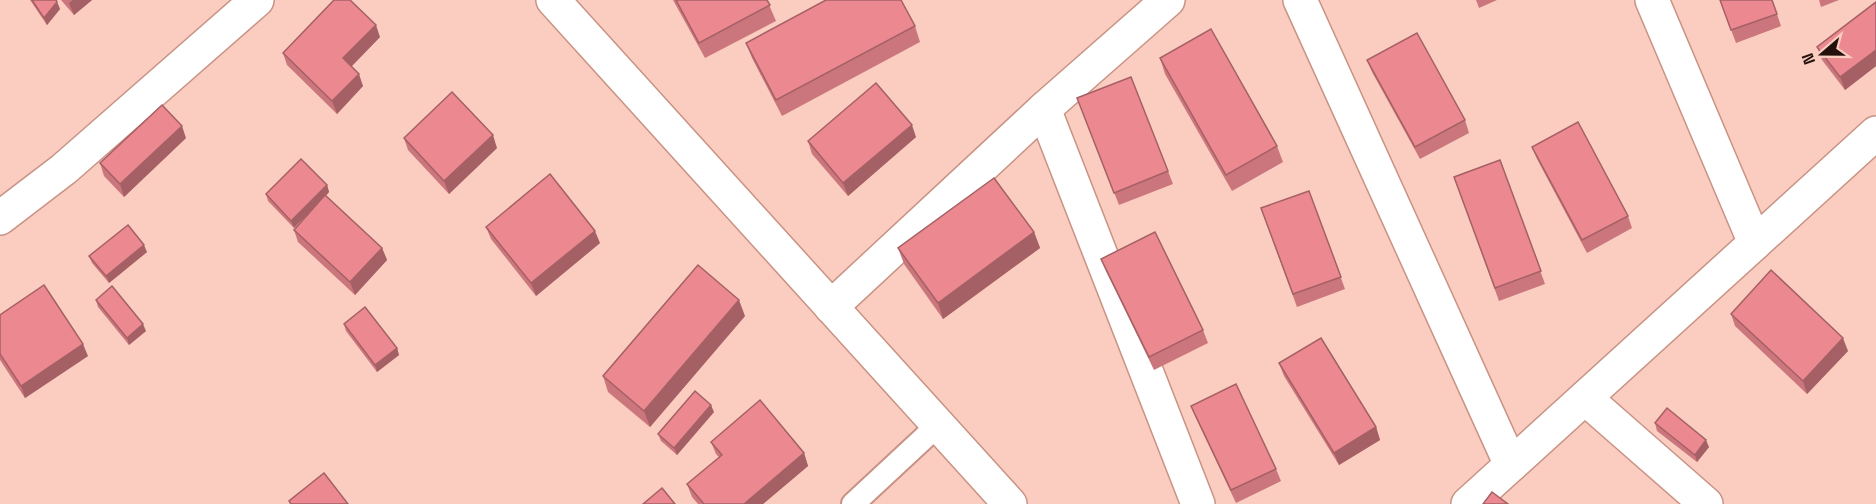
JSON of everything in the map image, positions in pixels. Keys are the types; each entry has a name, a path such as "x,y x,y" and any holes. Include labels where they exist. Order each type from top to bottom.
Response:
{"main road":[{"path":"0,218 64,169 256,0"},
{"path":"553,0 1010,504"},
{"path":"831,307 1044,109 1168,0"},
{"path":"1299,0 1511,465"},
{"path":"1652,0 1755,243"},
{"path":"1044,109 1198,504"},
{"path":"1468,504 1876,133"},
{"path":"1585,398 1706,504"}],"lane":[{"path":"853,504 938,425"}],"building":[{"path":"32,0 56,0 57,2 44,18"},
{"path":"334,0 350,0 376,25 343,58 359,74 332,101 283,53"},
{"path":"676,0 767,0 770,5 699,43"},
{"path":"826,0 901,0 915,26 776,100 746,43"},
{"path":"1720,0 1772,0 1777,14 1731,30"},
{"path":"1876,2 1876,50 1840,77 1817,47"},
{"path":"1211,29 1277,146 1226,175 1160,58"},
{"path":"1417,33 1465,120 1415,147 1367,60"},
{"path":"1131,77 1168,171 1114,193 1077,98"},
{"path":"876,83 912,125 843,183 808,141"},
{"path":"452,92 493,135 444,181 404,138"},
{"path":"162,105 182,126 120,184 100,163"},
{"path":"1578,122 1628,216 1582,240 1532,147"},
{"path":"301,159 327,185 291,221 266,194"},
{"path":"1500,160 1541,271 1495,288 1454,177"},
{"path":"550,174 595,231 531,283 486,227"},
{"path":"994,178 1034,232 938,303 898,248"},
{"path":"1309,191 1341,277 1293,294 1261,208"},
{"path":"325,195 382,248 350,282 294,230"},
{"path":"128,225 144,245 106,276 89,256"},
{"path":"1155,232 1203,330 1149,357 1101,259"},
{"path":"698,265 739,300 644,411 603,376"},
{"path":"1771,270 1843,338 1803,381 1731,314"},
{"path":"44,285 83,344 21,386 0,354 0,315"},
{"path":"112,286 143,324 127,338 96,300"},
{"path":"365,307 397,348 375,365 344,324"},
{"path":"1321,338 1376,427 1334,453 1279,363"},
{"path":"1236,384 1276,469 1231,490 1191,406"},
{"path":"695,391 711,405 674,448 658,434"},
{"path":"760,400 804,453 744,504 704,504 687,484 722,455 711,442"},
{"path":"1667,408 1706,440 1695,455 1655,423"},
{"path":"324,473 348,504 291,504 289,501"},
{"path":"662,488 675,504 643,504"},
{"path":"1492,492 1508,504 1483,504"}]}
